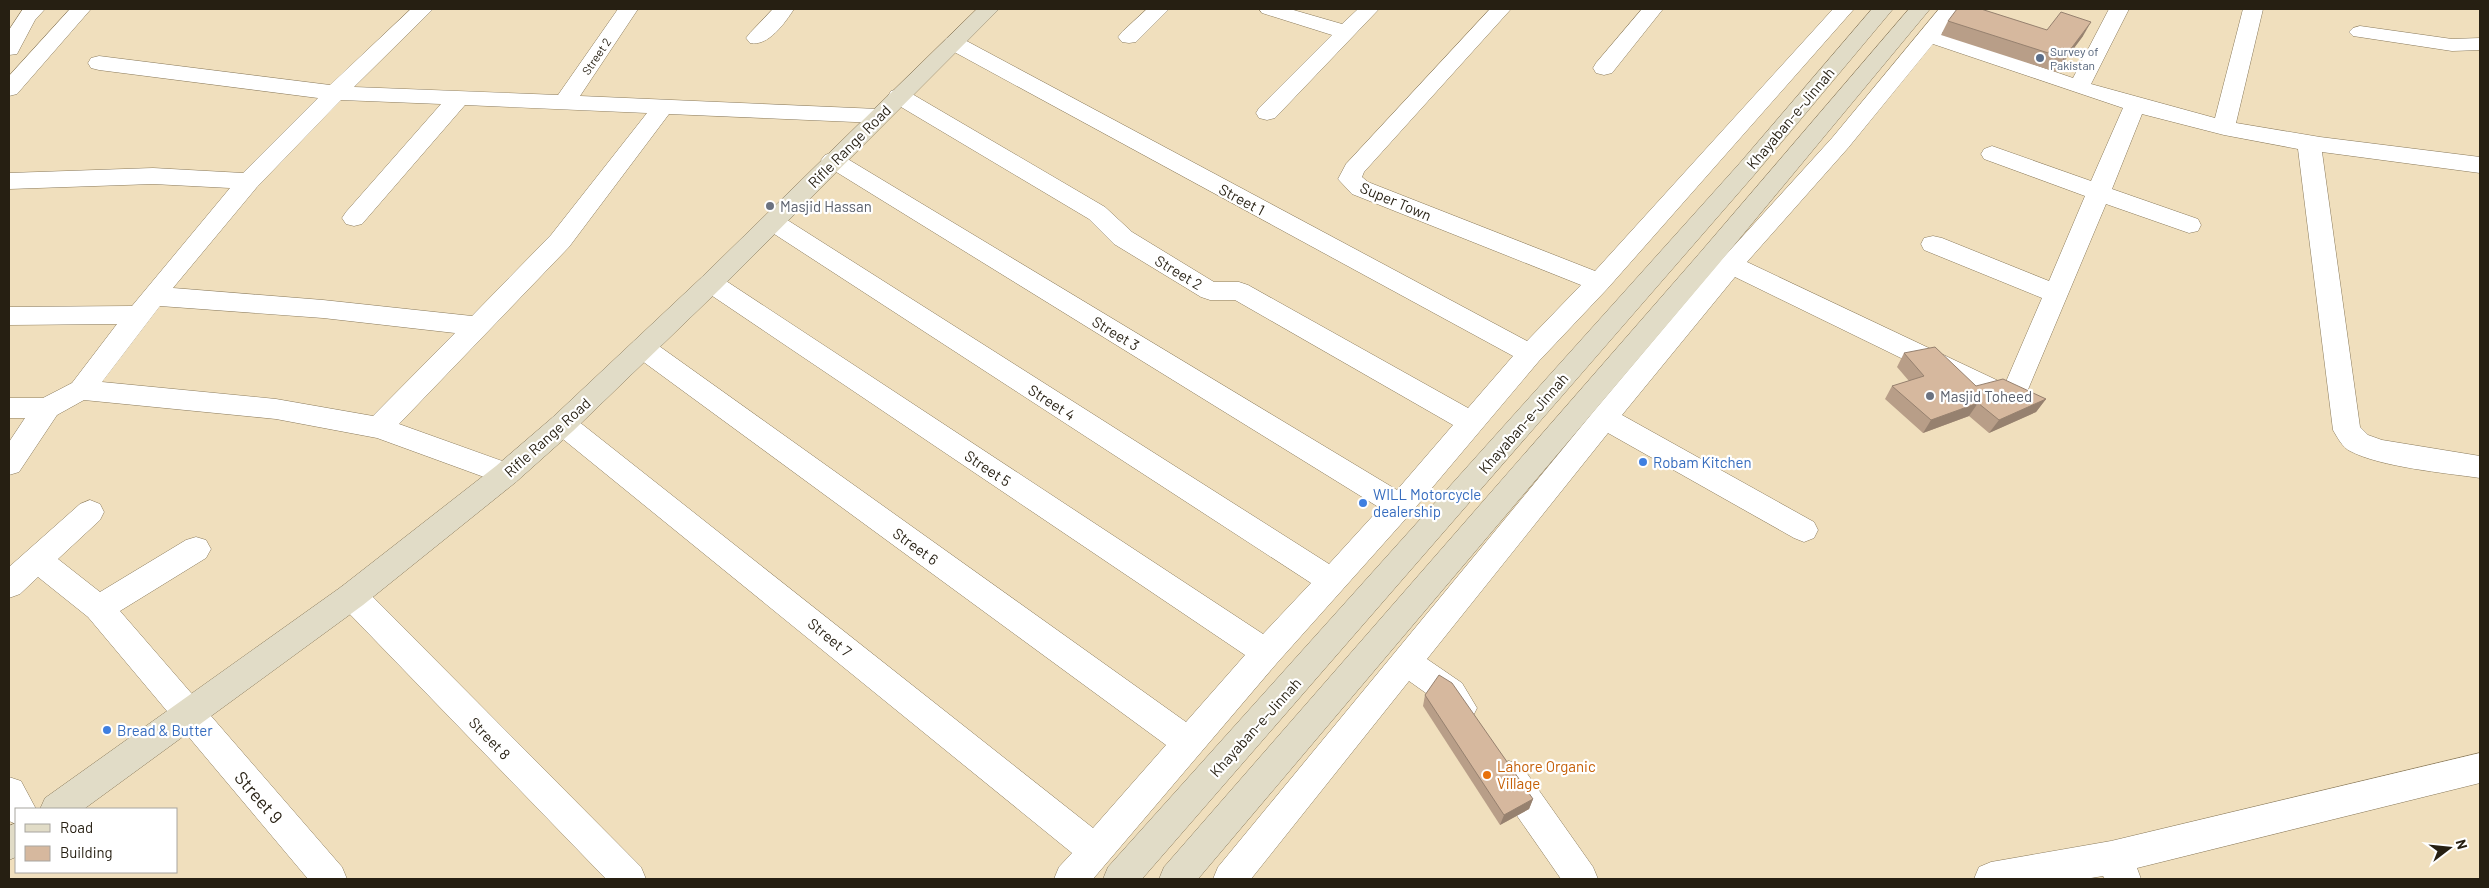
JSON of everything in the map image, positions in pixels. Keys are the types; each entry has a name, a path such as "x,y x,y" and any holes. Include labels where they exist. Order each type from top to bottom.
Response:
{"main road":[{"name":"Rifle Range Road","path":"58,808 352,596 506,474 563,424 711,283 833,160 989,9"},
{"name":"Khayaban-e-Jinnah","path":"1120,879 1740,176 1883,9"},
{"name":"Khayaban-e-Jinnah","path":"1176,879 1708,261 1920,9"}],"street":[{"path":"9,49 26,17 35,9"},
{"path":"9,89 81,9"},
{"path":"9,408 47,408 81,390 146,306 249,181 335,93 424,9"},
{"name":"Street 2","path":"564,103 628,9"},
{"path":"757,38 784,9"},
{"path":"1129,37 1159,9"},
{"path":"1269,9 1346,32"},
{"path":"1267,113 1369,9"},
{"name":"Super Town","path":"1501,9 1354,169 1350,179 1360,188 1599,282"},
{"path":"1604,68 1653,9"},
{"path":"1071,879 1266,653 1400,506 1530,354 1599,282 1844,9"},
{"path":"1230,879 1604,418 1731,265 1840,143 1950,9"},
{"path":"2079,87 2119,9"},
{"path":"2224,128 2253,9"},
{"path":"2360,32 2452,45 2480,44"},
{"path":"1928,35 2135,105 2224,128 2309,144 2480,165"},
{"name":"Street 1","path":"954,43 1530,354"},
{"path":"99,63 335,93 878,116"},
{"name":"Street 2","path":"899,96 1097,213 1123,238 1210,291 1239,291 1471,422"},
{"path":"354,218 459,98"},
{"path":"1731,265 1927,361 1994,392 2008,395 2015,392 2135,105"},
{"path":"379,428 560,241 664,106"},
{"path":"2309,144 2348,430 2358,443 2382,451 2480,468"},
{"path":"1992,154 2189,225"},
{"name":"Street 3","path":"833,160 1400,506"},
{"path":"9,181 153,176 249,181"},
{"name":"Street 4","path":"773,222 1332,582"},
{"path":"1933,244 2056,294"},
{"name":"Street 5","path":"711,283 1266,653"},
{"path":"9,316 146,306 323,309 478,326"},
{"name":"Street 6","path":"643,348 1190,743"},
{"path":"81,390 276,409 379,428 506,474"},
{"path":"9,464 47,408"},
{"path":"1604,418 1804,530"},
{"name":"Street 7","path":"563,424 1096,851"},
{"path":"9,585 90,512"},
{"path":"99,608 196,549"},
{"name":"Street 9","path":"38,560 99,608 188,715 330,879"},
{"name":"Street 8","path":"352,596 629,879"},
{"path":"1407,662 1451,693 1581,879"},
{"path":"1991,879 2117,868 2480,768"},
{"path":"9,792 18,808"}],"building":[{"path":"1957,9 1981,9 2047,30 2061,12 2091,22 2064,58 1948,21"},
{"path":"1935,347 1976,386 2003,379 2046,399 1999,420 1978,403 1931,420 1892,386 1924,376 1904,353"},
{"name":"Lahore Organic Village","path":"1439,675 1452,683 1533,799 1504,815 1425,695"}],"place":[{"name":"Survey of Pakistan","path":"2040,58"},
{"name":"Masjid Hassan","path":"770,206"},
{"name":"Masjid Toheed","path":"1930,396"},
{"name":"Robam Kitchen","path":"1643,462"},
{"name":"WILL Motorcycle dealership","path":"1363,503"},
{"name":"Bread & Butter","path":"107,730"},
{"name":"Lahore Organic Village","path":"1487,775"}]}
